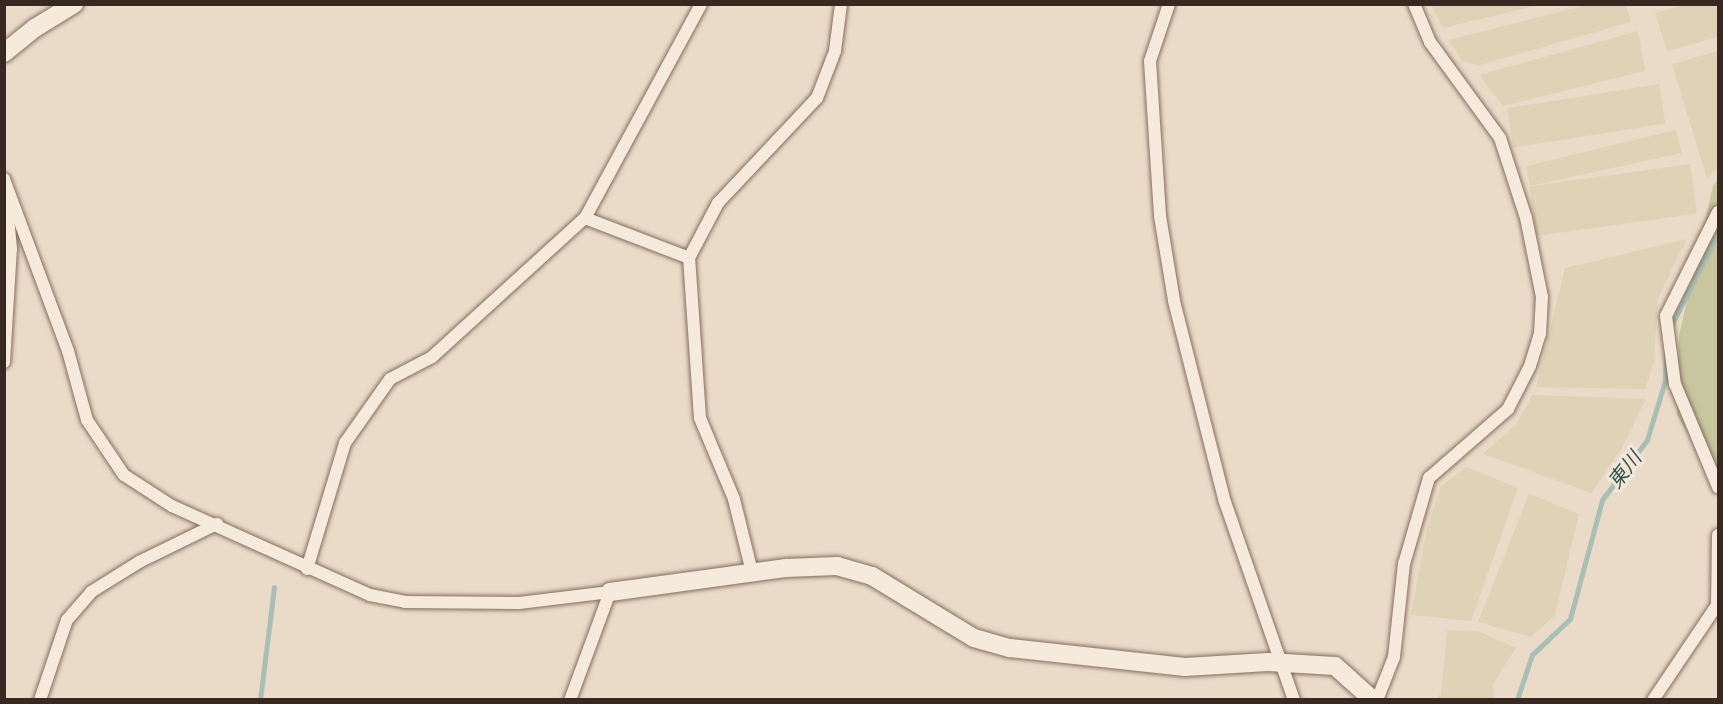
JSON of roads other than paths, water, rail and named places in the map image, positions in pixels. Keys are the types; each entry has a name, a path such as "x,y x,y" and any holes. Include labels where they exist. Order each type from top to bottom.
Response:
{"street":[{"path":"4,53 34,28 74,4"},
{"path":"307,569 345,443 390,379 432,357 585,218 701,4"},
{"path":"752,572 734,499 700,418 689,258 718,203 817,98 835,51 841,4"},
{"path":"1169,4 1150,61 1160,216 1172,290 1225,502 1294,699"},
{"path":"5,180 68,351 87,420 124,475 172,506 217,524 307,569 370,595 405,602 519,603 752,572 837,566 872,576 974,638 1010,648 1185,667 1280,663 1335,666 1375,699 1394,657 1404,564 1429,478 1508,409 1533,356 1540,334 1542,297 1526,218 1500,138 1430,42 1414,4"},
{"path":"4,362 11,249 5,180"},
{"path":"1719,212 1666,316 1675,384 1719,487"},
{"path":"585,218 689,258"},
{"path":"40,699 67,620 91,592 139,562 217,524"},
{"path":"1653,699 1716,605 1719,535"},
{"path":"570,699 610,592"}],"waterway":[{"name":"東川","path":"1671,326 1718,233"},
{"name":"東川","path":"1517,700 1532,655 1570,619 1602,500 1647,440 1665,381 1666,343"},
{"path":"260,700 274,588"}]}
